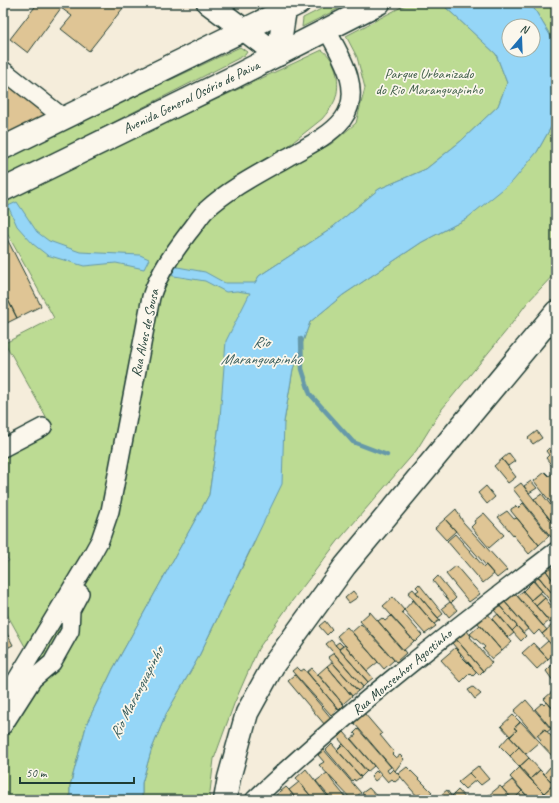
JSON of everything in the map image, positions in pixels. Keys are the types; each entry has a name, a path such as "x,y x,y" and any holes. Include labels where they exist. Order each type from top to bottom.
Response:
{"main road":[{"path":"208,3 243,30 278,54 290,5"},
{"name":"Avenida General Osório de Paiva","path":"3,190 376,4"},
{"path":"3,148 65,119 290,5"},
{"path":"225,800 229,778 247,712 274,664 345,566 556,312"}],"street":[{"name":"Rua Alves de Sousa","path":"3,702 90,558 105,527 110,512 151,296 163,281 170,257 205,210 220,198 235,187 323,136 343,119 350,99 351,86 344,60 326,29"},
{"path":"3,70 65,119"},
{"path":"3,726 33,679 52,663 70,631 71,610 115,531 155,331 163,281"},
{"path":"3,448 43,427"},
{"name":"Rua Monsenhor Agostinho","path":"254,800 288,768 453,629 556,551"}],"green space":[{"path":"333,3 350,3 302,27 303,18"},
{"name":"Parque Urbanizado do Rio Maranguapinho","path":"409,3 441,3 496,54 507,83 498,106 461,141 426,169 379,189 328,231 259,276 255,284 220,418 209,495 113,669 87,723 70,786 70,800 3,800 3,716 97,561 157,298 172,266 210,215 239,193 331,144 356,123 365,88 357,57 346,36"},
{"path":"528,3 556,3 556,45 541,18"},
{"path":"240,47 247,52 245,55 3,179 3,159"},
{"name":"Parque Urbanizado do Rio Maranguapinho","path":"322,50 327,54 334,66 338,87 335,100 328,112 322,119 264,165 160,262 100,524 84,556 27,650 3,607 3,564 9,561 3,552 3,455 53,429 5,343 54,318 3,226 3,201 76,165"},
{"path":"556,118 556,272 527,303 507,330 442,409 416,451 338,541 292,601 258,649 234,704 214,759 209,800 142,800 142,783 151,751 166,714 198,658 254,543 284,422 293,369 310,322 343,295 422,242 466,219 537,152"}],"water":[{"name":"Rio Maranguapinho","path":"441,3 528,3 535,10 540,18 501,18 501,58 541,58 541,20 556,45 556,118 537,152 513,181 466,219 422,242 343,295 310,322 293,369 284,422 282,484 198,658 166,714 151,751 142,783 142,800 70,800 70,786 87,723 113,669 209,495 220,418 226,341 250,293 237,291 226,292 205,281 168,275 172,266 205,272 225,283 255,283 259,276 328,231 379,189 426,169 461,141 498,106 507,83 496,54"},
{"path":"17,202 37,232 49,241 80,252 140,255 149,259 144,269 116,263 84,266 47,255 33,244 17,226 8,206"}],"building":[{"path":"38,3 127,3 89,51 61,29 72,16 61,8 28,53 10,39"},
{"path":"3,77 51,114 3,137"},
{"path":"3,231 41,306 17,318 3,290"},
{"path":"3,290 17,318 3,325"},
{"path":"537,431 542,438 533,444 528,438"},
{"path":"549,448 556,457 556,471 546,458 549,455 546,451"},
{"path":"509,453 515,461 508,466 502,459"},
{"path":"502,459 516,477 508,483 494,466"},
{"path":"553,467 556,471 556,509 534,481 545,472 549,476 554,472 551,468"},
{"path":"531,481 537,488 529,493 524,486"},
{"path":"521,483 556,527 556,533 551,537 513,489"},
{"path":"486,486 495,497 487,504 478,493"},
{"path":"542,494 556,512 556,527 534,499"},
{"path":"523,503 549,536 539,545 511,511 511,509 516,506 518,508"},
{"path":"456,509 463,522 507,570 497,578 445,519"},
{"path":"507,511 514,519 517,518 539,545 529,554 498,517"},
{"path":"484,513 504,535 489,548 471,527 475,523 474,521"},
{"path":"445,519 456,531 446,540 435,528"},
{"path":"455,534 484,567 486,565 494,574 483,583 447,541"},
{"path":"551,565 556,573 556,585 545,569"},
{"path":"456,566 480,594 469,602 446,574"},
{"path":"545,569 556,585 556,598 537,575"},
{"path":"438,576 456,598 451,603 433,581"},
{"path":"539,577 556,598 556,604 554,602 552,603 534,581"},
{"path":"533,581 542,591 531,600 523,591"},
{"path":"419,584 443,614 438,618 416,592 419,590 416,587"},
{"path":"413,589 440,620 434,624 408,593"},
{"path":"353,591 358,597 349,603 345,598"},
{"path":"523,591 549,621 543,626 517,596"},
{"path":"540,592 545,598 536,606 531,600"},
{"path":"515,593 547,630 542,634 539,630 534,635 504,601"},
{"path":"393,597 404,610 402,612 422,635 415,642 383,606"},
{"path":"545,598 556,612 556,617 550,623 536,606"},
{"path":"413,600 436,626 425,634 404,610"},
{"path":"504,601 528,629 523,633 499,605"},
{"path":"450,602 457,610 449,617 442,608"},
{"path":"499,605 517,626 512,631 494,610"},
{"path":"370,612 406,653 396,662 360,621"},
{"path":"487,613 512,642 502,651 477,622"},
{"path":"498,614 514,633 508,638 492,619"},
{"path":"391,616 414,641 403,651 378,621 382,618 385,621"},
{"path":"325,621 332,630 327,635 319,626"},
{"path":"361,624 394,660 384,669 352,632"},
{"path":"480,625 502,651 492,659 483,649 485,647 470,634"},
{"path":"552,625 556,629 556,650 542,634"},
{"path":"3,626 13,645 3,650"},
{"path":"517,626 526,636 521,641 512,631"},
{"path":"347,627 378,662 367,671 337,636"},
{"path":"467,631 471,636 470,637 492,663 483,671 456,639"},
{"path":"456,639 483,671 479,675 452,643"},
{"path":"331,640 368,682 363,687 326,644"},
{"path":"548,641 556,652 548,659 539,649"},
{"path":"339,642 343,646 339,649 335,645"},
{"path":"533,643 548,659 537,669 522,653"},
{"path":"345,645 373,678 368,682 339,649"},
{"path":"455,648 477,672 473,676 470,673 461,682 441,660"},
{"path":"334,653 363,687 358,691 328,657"},
{"path":"332,662 358,691 352,696 327,666"},
{"path":"552,665 556,670 556,685 546,671"},
{"path":"327,666 352,696 343,704 318,674"},
{"path":"297,667 301,671 304,669 338,709 331,715 292,671"},
{"path":"312,668 344,705 339,710 307,672"},
{"path":"295,675 332,719 325,725 288,681"},
{"path":"473,687 481,694 475,699 468,690"},
{"path":"554,690 556,692 556,712 544,699"},
{"path":"526,700 551,729 547,732 545,729 536,737 514,711"},
{"path":"547,702 556,712 556,734 535,709 542,703 544,705"},
{"path":"364,713 382,734 380,735 394,752 392,754 396,758 400,755 404,759 395,771 354,723"},
{"path":"513,715 520,722 514,728 517,730 510,736 501,726"},
{"path":"521,722 540,742 526,754 510,737 517,730 514,728"},
{"path":"358,729 391,767 387,770 389,773 393,769 401,777 395,782 392,779 388,782 351,739 356,735 354,733"},
{"path":"545,729 556,742 556,760 539,742 541,740 537,735"},
{"path":"344,732 374,766 367,772 338,738"},
{"path":"509,736 519,747 510,756 500,746"},
{"path":"332,744 361,777 355,781 354,779 352,781 326,750"},
{"path":"343,744 367,771 361,777 337,750"},
{"path":"519,747 529,758 519,767 510,756"},
{"path":"324,750 361,793 352,800 319,765 324,762 318,755"},
{"path":"529,758 540,770 530,779 519,767"},
{"path":"478,766 489,779 481,785 469,773"},
{"path":"407,767 432,792 425,798 421,794 417,796 398,774"},
{"path":"520,767 551,800 531,800 510,777"},
{"path":"550,767 556,774 556,787 544,774"},
{"path":"306,769 327,796 328,795 332,800 314,800 296,778"},
{"path":"540,770 554,784 544,793 530,779"},
{"path":"376,771 381,776 375,781 371,776"},
{"path":"327,773 348,800 332,800 316,781"},
{"path":"469,773 476,780 465,789 458,782"},
{"path":"512,780 522,791 513,800 502,788"},
{"path":"299,782 314,800 297,800 289,790"},
{"path":"554,784 556,787 556,800 551,800 544,793"},
{"path":"500,786 513,800 494,800 489,795"},
{"path":"286,787 297,800 278,800 275,796"},
{"path":"369,788 380,800 367,800 362,793"},
{"path":"447,790 454,800 439,800 437,798"},
{"path":"458,790 467,800 456,800 452,796"},
{"path":"522,791 527,796 525,798 526,799 528,797 531,800 513,800"}],"waterway":[{"path":"301,339 302,369 310,394 353,442 387,455"}]}
